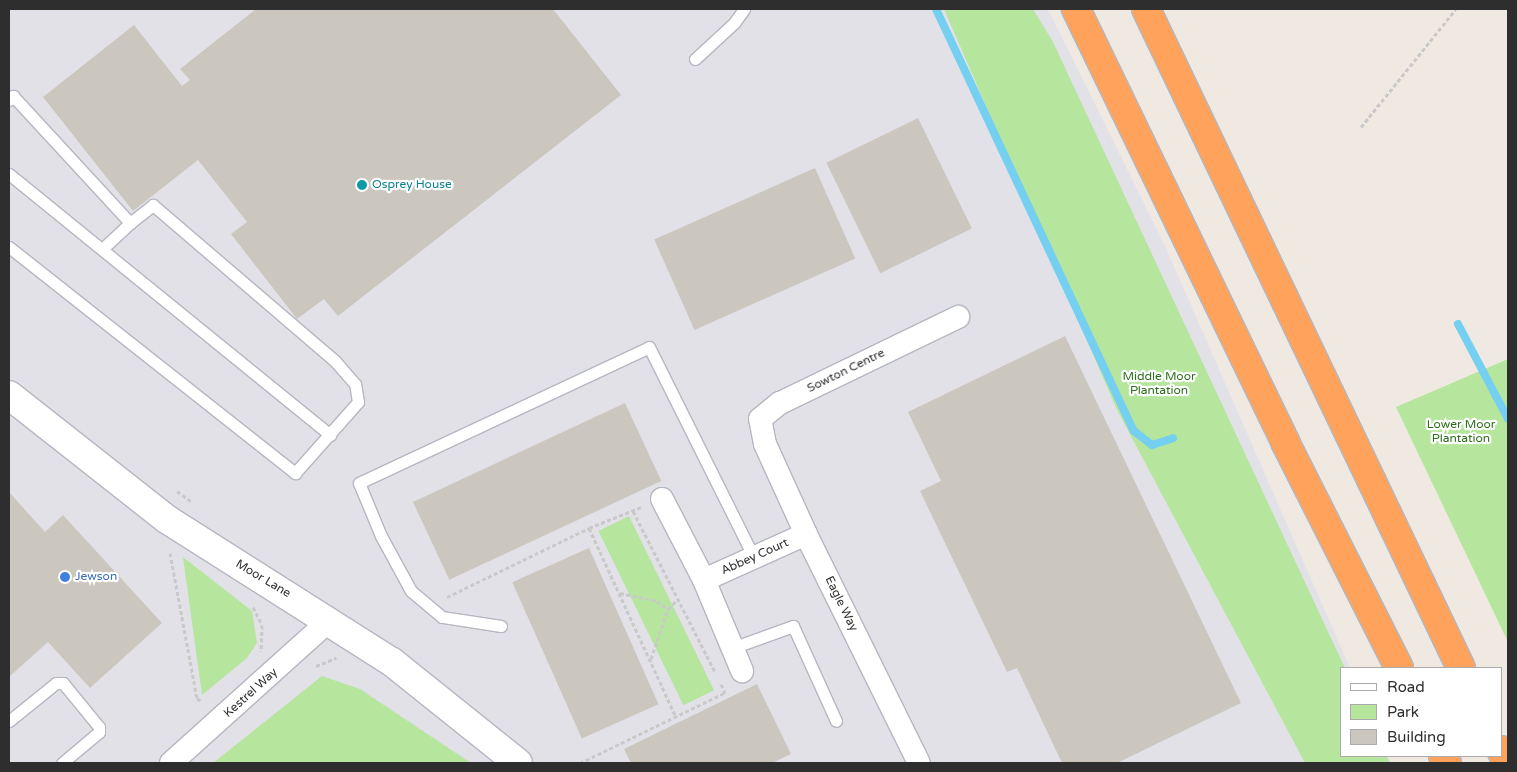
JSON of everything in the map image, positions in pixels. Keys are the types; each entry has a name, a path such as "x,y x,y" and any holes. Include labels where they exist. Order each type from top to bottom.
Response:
{"highway":[{"path":"1076,9 1281,433 1398,667"},
{"path":"1146,9 1461,667"}],"main road":[{"name":"Moor Lane","path":"9,395 168,520 330,620 407,673 518,763"}],"street":[{"name":"Sowton Centre","path":"765,444 760,419 780,403 958,317"},
{"name":"Eagle Way","path":"765,444 806,534 919,763"},
{"path":"662,498 704,580 742,671"},
{"name":"Abbey Court","path":"704,580 806,534"},
{"name":"Kestrel Way","path":"171,763 330,620"}],"lane":[{"path":"695,59 734,23 744,9"},
{"path":"9,100 13,96 130,223"},
{"path":"9,174 330,435"},
{"path":"9,247 294,473 358,402 355,384 334,361 153,205 102,249"},
{"path":"501,626 442,617 411,591 381,536 360,484 649,347 754,558"},
{"path":"732,648 793,626 836,721"},
{"path":"9,721 56,683 63,683 99,727 99,732 62,763"}],"path":[{"path":"1361,127 1456,9"},
{"path":"428,606 589,528 662,498"},
{"path":"633,510 725,693"},
{"path":"589,528 651,659 675,715"},
{"path":"172,545 170,552 197,698 200,704 207,698"},
{"path":"620,593 657,601 668,609"},
{"path":"651,659 668,609 678,599"},
{"path":"250,603 262,625 263,639 261,652 255,657"},
{"path":"580,763 675,715 747,683 742,671"}],"shaded area":[{"path":"9,9 1048,9 1165,246 1350,667 1340,667 1340,757 1389,757 1392,763 9,763"}],"green space":[{"name":"Middle Moor Plantation","path":"944,9 1033,9 1053,42 1345,667 1340,667 1340,757 1387,757 1390,763 1305,763 1117,410"},
{"name":"Lower Moor Plantation","path":"1508,359 1508,642 1396,407"},
{"path":"629,516 714,690 683,705 598,531"},
{"path":"183,557 252,611 257,643 247,658 202,695"},
{"path":"322,676 360,689 471,763 213,763"}],"building":[{"name":"Osprey House","path":"256,9 553,9 621,95 338,316 324,299 297,319 231,234 247,222 198,160 133,211 43,97 134,25 182,86 190,80 180,69"},
{"path":"918,118 972,229 880,273 826,163"},
{"path":"815,168 855,258 694,330 654,240"},
{"path":"1065,336 1241,703 1117,763 1062,763 1017,668 1007,672 920,491 941,481 908,412"},
{"path":"625,403 661,481 449,580 413,502"},
{"name":"Jewson","path":"9,492 45,532 63,515 162,623 90,688 48,642 9,677"},
{"path":"589,548 659,704 582,738 512,582"},
{"path":"757,684 791,754 772,763 631,763 624,749"}],"waterway":[{"path":"936,9 1134,431 1152,445 1173,438"},
{"path":"1458,324 1508,419"}],"place":[{"name":"Osprey House","path":"362,185"},
{"name":"Jewson","path":"65,577"}]}
